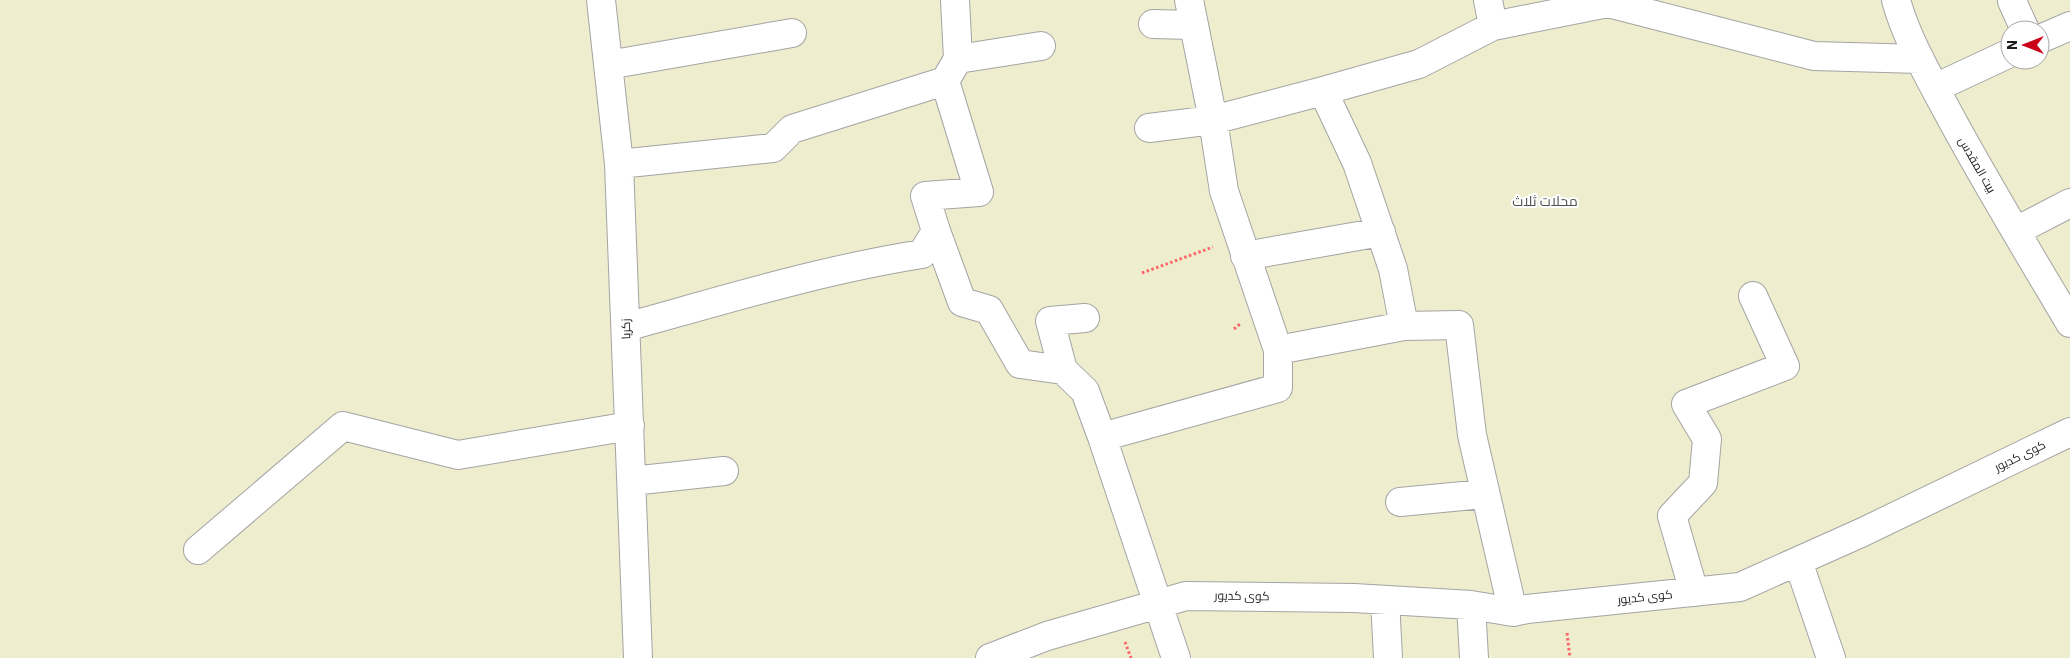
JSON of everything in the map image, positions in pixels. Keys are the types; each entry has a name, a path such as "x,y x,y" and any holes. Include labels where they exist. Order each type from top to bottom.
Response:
{"street":[{"name":"زکریا","path":"601,0 619,164 638,658"},
{"path":"955,0 952,70 979,192 925,196 962,302 989,310 1020,364 1063,370"},
{"path":"1488,0 1493,26"},
{"name":"بیت المقدس","path":"1896,0 1920,59 1962,140 2070,323"},
{"path":"2012,1 2021,20"},
{"path":"1149,128 1213,120 1419,64 1493,26 1578,5 1608,3 1814,56 1920,59"},
{"path":"1102,437 1278,388 1278,350 1224,191 1213,120 1192,12 1153,24"},
{"path":"2050,35 2070,26"},
{"path":"608,65 792,33"},
{"path":"619,164 773,148 792,129 952,70 1041,46"},
{"path":"1935,88 2000,58"},
{"path":"1323,91 1357,164 1381,232 1393,269 1404,326"},
{"path":"2016,231 2070,203"},
{"path":"626,328 765,288 872,262 922,254 936,231"},
{"path":"1242,246 1381,232"},
{"path":"1694,592 1672,516 1703,483 1707,439 1686,404 1785,366 1753,296"},
{"path":"1085,318 1050,321 1063,370 1085,391 1176,658"},
{"path":"1278,350 1404,326 1459,325 1472,435 1484,494 1513,612"},
{"path":"198,550 343,426 458,455 630,426"},
{"name":"کوی کدیور","path":"990,658 1047,636 1186,596 1386,600 1471,605 1513,612 1527,609 1740,588 2070,432"},
{"path":"632,481 724,470"},
{"path":"1400,502 1484,494"},
{"path":"1798,561 1831,658"},
{"path":"1386,600 1388,658"},
{"path":"1471,605 1474,658"}],"path":[{"path":"1142,273 1242,246"}],"green space":[{"path":"0,0 2070,0 2070,658 0,658"}],"district":[{"name":"محلات ثلاث","path":"1545,201"}]}
